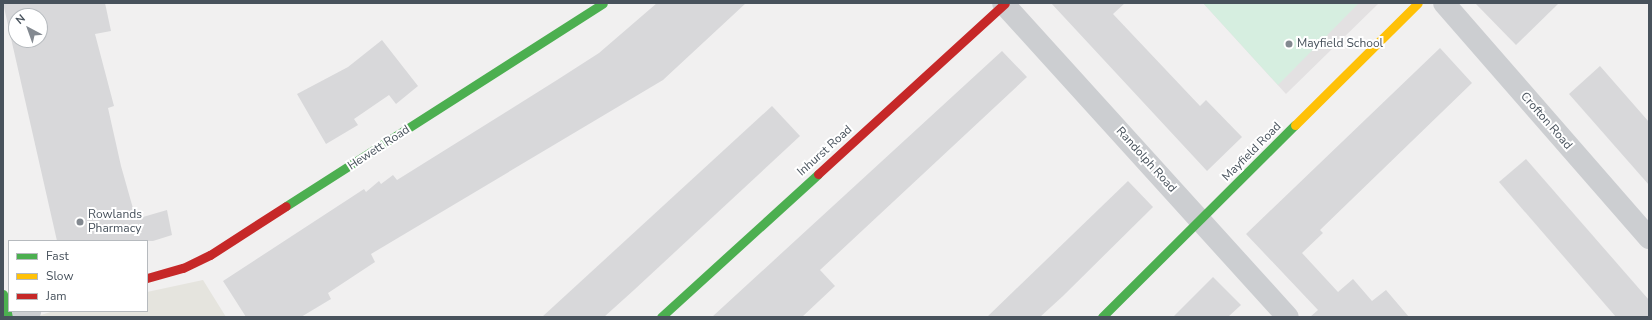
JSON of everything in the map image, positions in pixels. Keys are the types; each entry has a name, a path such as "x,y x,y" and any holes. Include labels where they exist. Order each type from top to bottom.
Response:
{"street":[{"name":"Hewett Road","path":"148,278 183,268 210,256 603,3"},
{"name":"Randolph Road","path":"1004,3 1288,317"},
{"name":"Inhurst Road","path":"661,317 1004,3"},
{"name":"Mayfield Road","path":"1102,317 1418,3"},
{"name":"Crofton Road","path":"1444,3 1649,238"},
{"path":"3,294 8,317 26,312"}],"shaded area":[{"name":"Mayfield School","path":"1203,3 1379,3 1286,94"},
{"path":"203,280 226,317 34,317 51,312 148,312 148,292"}],"green space":[{"name":"Mayfield School","path":"1203,3 1359,3 1278,85"}],"building":[{"path":"3,3 105,3 111,31 95,34 114,106 108,108 121,166 136,219 167,210 172,235 153,241 57,240 13,48 48,48 48,8 8,8 8,25"},
{"path":"657,3 746,3 663,80 371,254 375,262 328,293 331,299 301,317 246,317 223,281 364,189 366,192 379,181 381,184 393,175 397,180 557,80 599,53"},
{"path":"1051,3 1125,3 1113,14 1200,106 1206,100 1242,137 1207,171"},
{"path":"1475,3 1559,3 1516,45"},
{"path":"382,40 418,86 396,104 389,95 354,119 358,125 326,144 297,94 348,67"},
{"path":"1440,48 1472,83 1320,230 1323,233 1302,253 1338,292 1353,279 1372,301 1386,290 1409,317 1310,317 1318,310 1246,234"},
{"path":"1002,51 1027,77 820,270 835,286 802,317 712,317"},
{"path":"1600,66 1649,122 1649,185 1569,94"},
{"path":"772,106 800,136 634,290 604,317 542,317"},
{"path":"1526,159 1649,300 1649,317 1616,317 1499,182"},
{"path":"1128,181 1153,207 1063,296 1040,317 987,317"},
{"path":"1213,277 1241,305 1228,317 1173,317"}],"traffic: fast":[{"path":"286,206 603,3"},
{"path":"1102,317 1295,125"},
{"path":"661,317 818,174"},
{"path":"3,294 8,317"}],"traffic: slow":[{"path":"1295,125 1418,3"}],"traffic: jam":[{"path":"818,174 1005,3"},
{"path":"148,278 183,268 210,255 286,206"}],"place":[{"name":"Mayfield School","path":"1289,44"},
{"name":"Rowlands Pharmacy","path":"80,222"}]}
